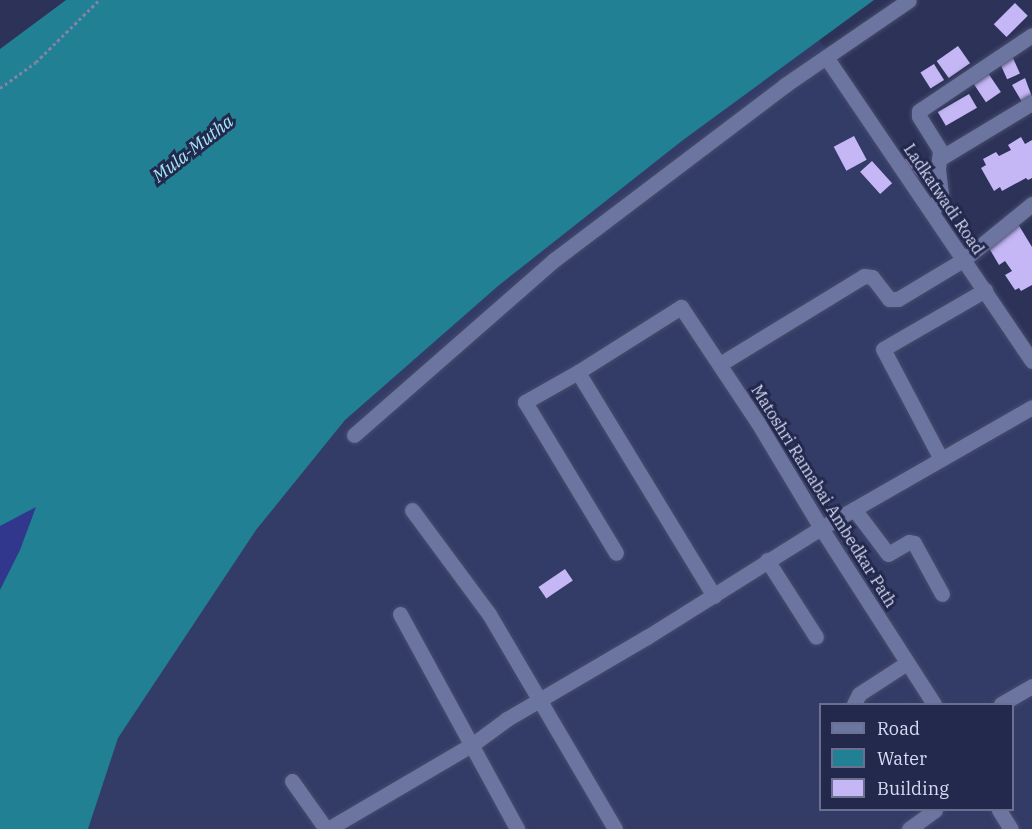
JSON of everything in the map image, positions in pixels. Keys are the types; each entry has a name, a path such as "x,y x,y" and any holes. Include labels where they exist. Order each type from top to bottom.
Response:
{"street":[{"path":"354,435 554,260 826,57 909,0"},
{"path":"932,213 940,194 940,150 919,116 920,111 1032,34"},
{"name":"Ladkatwadi Road","path":"826,57 1032,361"},
{"path":"939,159 1032,103"},
{"path":"720,364 864,276 872,277 892,301 963,260 1031,206"},
{"path":"941,459 884,350 985,290"},
{"name":"Matoshri Ramabai Ambedkar Path","path":"578,372 681,306 758,423 821,528 933,703"},
{"path":"616,553 525,402 578,372 714,596"},
{"path":"292,781 327,829 472,744 507,719 540,702 567,682 714,596 767,560 1032,407"},
{"path":"854,509 888,554 909,542 914,543 942,594"},
{"path":"412,510 489,614 615,829"},
{"path":"767,560 816,637"},
{"path":"400,614 517,829"},
{"path":"855,703 859,694 907,663"},
{"path":"1004,703 1032,686"},
{"path":"909,829 934,811"},
{"path":"1000,811 1011,829"}],"path":[{"path":"0,88 36,62 99,0"}],"shaded area":[{"path":"788,0 834,59 1032,349 1032,829 0,829 0,480"},
{"path":"37,506 20,550 0,590 0,526"}],"water":[{"name":"Mula-Mutha","path":"66,0 874,0 683,140 498,286 345,420 256,530 118,738 88,829 0,829 0,590 20,550 36,507 0,526 0,49"}],"building":[{"path":"1015,3 1028,16 1007,37 994,24"},
{"path":"958,46 970,63 949,78 937,61"},
{"path":"1013,58 1020,74 1007,79 1000,64"},
{"path":"934,64 944,80 930,89 920,72"},
{"path":"988,73 1001,92 986,102 973,83"},
{"path":"1025,78 1032,97 1022,102 1012,85"},
{"path":"969,94 977,108 946,126 938,112"},
{"path":"854,136 867,160 846,171 834,147"},
{"path":"1021,137 1025,144 1032,140 1032,178 1028,180 1026,178 1002,191 1000,187 994,191 981,168 986,165 983,159 996,152 999,156 1011,150 1008,145"},
{"path":"914,152 936,179 927,187 904,160"},
{"path":"872,161 892,183 880,194 860,172"},
{"path":"1018,224 1032,247 1032,285 1021,291 1019,288 1015,290 1005,275 1012,271 1005,261 999,265 989,248"},
{"path":"565,569 573,581 546,599 538,587"}]}
